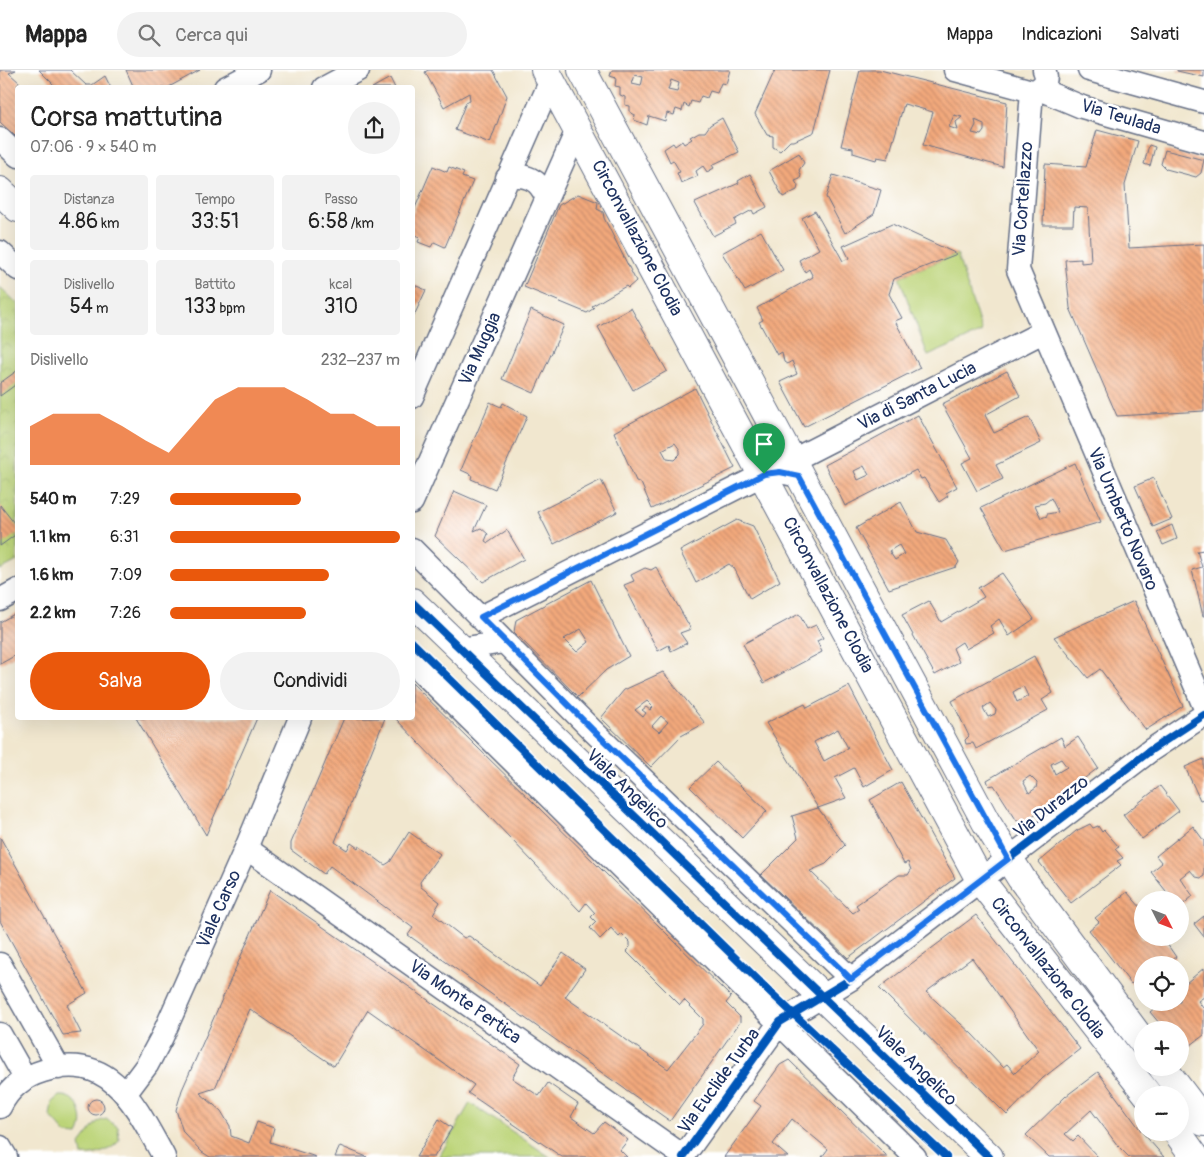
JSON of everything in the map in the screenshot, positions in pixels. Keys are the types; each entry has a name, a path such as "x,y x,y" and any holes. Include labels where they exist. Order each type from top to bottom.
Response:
{"main road":[{"name":"Circonvallazione Clodia","path":"582,70 795,468 1008,859 1134,1030"},
{"name":"Circonvallazione Clodia","path":"548,75 764,474 980,880 1141,1086"},
{"name":"Viale Angelico","path":"415,605 989,1157"},
{"path":"1169,1076 1204,1122"},
{"path":"1184,1141 1196,1157"}],"street":[{"path":"231,85 259,70"},
{"path":"330,85 358,70"},
{"name":"Via Teulada","path":"955,70 1032,82 1082,106 1204,142"},
{"name":"Via Teulada","path":"1089,70 1204,102"},
{"path":"415,390 548,75"},
{"name":"Via Cortellazzo","path":"1032,82 1018,270 1043,332"},
{"name":"Via Muggia","path":"415,496 578,128"},
{"path":"0,139 15,153"},
{"path":"506,178 519,176 532,179 539,184 546,197"},
{"path":"5,250 15,265"},
{"name":"Via di Santa Lucia","path":"795,468 1043,332"},
{"name":"Via Umberto Novaro","path":"1043,332 1204,706"},
{"path":"481,617 764,474 795,468"},
{"name":"Viale Angelico","path":"415,552 656,792 851,979"},
{"path":"0,600 15,592"},
{"path":"460,649 504,642"},
{"path":"415,665 786,1017 915,1157"},
{"name":"Via Durazzo","path":"822,997 851,979 1150,750 1204,715"},
{"name":"Viale Carso","path":"126,1093 160,1042 246,848 299,720"},
{"name":"Via Monte Pertica","path":"246,848 683,1157"},
{"path":"0,964 58,1068"},
{"path":"786,1017 822,997"},
{"name":"Via Euclide Turba","path":"683,1157 786,1017"},
{"path":"0,1034 25,1078"},
{"path":"0,1107 10,1091 25,1078 58,1068 76,1068 99,1073 116,1083 126,1093 164,1157"}],"green space":[{"path":"957,254 982,332 928,356 899,277"},
{"path":"0,287 15,301 15,562 0,570"},
{"path":"59,1096 66,1096 72,1099 79,1109 82,1122 78,1135 66,1134 50,1116 52,1102"},
{"path":"470,1103 550,1157 439,1157"},
{"path":"106,1119 118,1127 119,1141 102,1152 82,1155 80,1144 97,1122"}],"building":[{"path":"0,70 16,70 9,73 20,83 15,85 15,136 0,122"},
{"path":"39,70 70,70 86,85 54,85"},
{"path":"126,70 200,70 172,85 133,85"},
{"path":"428,70 493,70 507,96 490,143 455,130 466,102 470,100 469,93 444,107 425,72"},
{"path":"612,70 730,70 726,84 721,83 717,93 710,91 707,98 701,96 698,103 691,101 689,107 684,104 682,111 676,109 674,115 667,113 665,121 649,116 647,125 634,120 635,115 630,112 630,106 625,105 625,97 620,95 620,87 615,86 616,78 610,76","holes":["635,75 643,77 641,86 632,84","671,80 679,83 677,92 668,90"]},
{"path":"775,70 830,70 814,132 790,141 780,151 773,147 773,136 767,135 755,114"},
{"path":"860,70 880,70 1007,102 1003,167 923,145 933,112 904,104 888,159 877,157 876,160 853,153 853,148 841,146","holes":["954,115 962,117 956,122 958,130 949,127","975,120 984,124 984,131 981,135 972,133 976,125"]},
{"path":"1204,70 1204,77 1177,71"},
{"path":"105,76 110,85 92,85"},
{"path":"390,78 394,85 377,85"},
{"path":"722,118 739,152 712,165 714,168 707,172 703,166 696,171 698,176 681,183 677,173 680,172 673,160 670,162 664,149 673,143 675,146 682,141 684,144 692,139 690,137 699,132 705,132 710,125"},
{"path":"1097,130 1138,141 1125,185 1129,248 1204,244 1204,411 1117,416 1070,308 1065,260 1081,259 1081,263 1091,262 1088,208 1074,207 1073,225 1043,225 1045,164 1086,167"},
{"path":"1149,145 1155,147 1150,166 1144,164"},
{"path":"1165,150 1204,160 1201,173 1196,177 1166,169 1161,164"},
{"path":"799,153 804,163 799,170 800,179 795,181 798,186 797,190 783,197 769,171"},
{"path":"433,166 447,172 449,167 464,173 462,177 473,181 445,247 434,242 431,247 418,242 420,237 415,235 415,208"},
{"path":"750,174 767,207 754,214 752,210 734,220 736,224 713,236 695,203 739,183 738,181"},
{"path":"833,175 881,190 874,214 845,233 826,197"},
{"path":"578,194 598,202 597,209 603,212 604,218 636,281 628,288 626,286 592,306 594,308 587,313 524,287 559,205"},
{"path":"815,211 843,261 849,258 843,246 892,224 957,254 894,279 889,294 902,318 895,321 920,368 804,427 780,382 797,374 792,361 787,364 784,362 782,352 777,355 759,322 763,320 757,308 813,277 809,269 805,272 799,260 819,249 802,218"},
{"path":"761,231 783,270 745,291 722,253"},
{"path":"415,285 426,290 415,314"},
{"path":"631,308 667,371 633,390 598,327"},
{"path":"531,310 564,325 534,393 502,379"},
{"path":"1007,371 1020,396 985,415 994,433 1029,417 1041,443 996,465 1003,479 977,491 962,463 972,458 942,404"},
{"path":"15,372 15,385 0,396 0,383"},
{"path":"695,388 735,468 652,509 641,483 636,481 614,432","holes":["675,443 680,450 680,454 674,460 667,459 662,450"]},
{"path":"490,402 501,407 503,403 527,416 495,489 471,479 472,475 461,470"},
{"path":"918,415 957,487 946,493 948,496 939,502 924,478 921,479 916,470 845,506 825,465","holes":["864,466 869,475 858,480 854,471"]},
{"path":"1075,463 1101,522 1005,550 981,508","holes":["1051,498 1058,512 1047,514 1047,516 1041,518 1035,505 1045,503"]},
{"path":"1154,478 1172,519 1153,527 1135,486"},
{"path":"601,480 617,512 554,544 538,512"},
{"path":"454,491 486,505 474,531 481,528 488,534 485,541 488,543 507,530 524,559 483,582 435,536"},
{"path":"901,502 917,532 946,540 959,562 956,567 889,589 856,528","holes":["899,545 904,554 895,560 889,551"]},
{"path":"0,505 15,524 15,535 0,546"},
{"path":"737,520 753,526 780,581 750,599 734,568 729,564 696,583 680,551"},
{"path":"1172,525 1177,539 1163,545 1157,532"},
{"path":"1204,550 1203,616 1192,570 1202,567 1197,551"},
{"path":"656,567 691,629 680,633 687,643 671,651 669,645 658,651 624,585 634,581 631,575 645,568 651,570"},
{"path":"1002,573 1034,619 1009,636 999,619 990,626 994,633 966,649 962,642 953,648 959,662 935,675 902,615 929,601 941,622 984,597 978,588"},
{"path":"591,580 629,656 606,670 578,697 514,632 516,620","holes":["581,629 589,642 577,652 564,639"]},
{"path":"1134,601 1183,706 1146,730 1100,669 1088,678 1054,637"},
{"path":"15,614 15,656 0,664 0,622"},
{"path":"799,614 807,629 816,625 823,638 817,641 822,652 764,683 743,644"},
{"path":"1034,656 1053,693 1042,700 1048,710 976,749 973,743 966,744 965,740 969,736 952,701","holes":["1023,686 1028,696 1017,702 1013,692","990,703 996,710 995,714 988,717 983,708"]},
{"path":"663,672 705,723 681,736 651,767 601,718 624,690","holes":["647,701 653,707 650,710 646,707 642,710 646,713 643,717 635,710","661,716 668,722 659,732 652,726"]},
{"path":"415,686 731,997 726,1003 740,1017 740,1022 670,1121 408,935 413,928 330,866 324,874 291,850 291,843 343,720 384,720 335,842 347,850 351,843 358,848 359,846 385,865 390,862 409,832 440,854 420,882 421,887 440,902 433,914 464,938 469,936 540,986 563,953 585,969 565,997 668,1069 703,1024 703,1019 684,1000 680,1005 626,951 630,947 630,942 622,934 619,937 611,928 600,939 590,928 596,922 591,917 595,913 586,903 580,911 397,720 415,720"},
{"path":"849,686 893,770 864,787 854,768 835,778 846,798 818,808 766,723 805,704 807,708","holes":["838,729 848,748 824,761 814,742"]},
{"path":"137,720 256,720 206,835"},
{"path":"1061,737 1065,746 1078,737 1098,768 1077,784 1079,788 1053,807 1050,804 1024,822 1017,821 994,785 989,786 987,780","holes":["1061,759 1067,767 1055,774 1051,764","1030,776 1037,783 1036,788 1029,793 1023,781"]},
{"path":"1204,759 1204,799 1200,800 1185,767"},
{"path":"716,762 767,811 742,838 690,787"},
{"path":"901,782 955,878 848,958 761,875 798,838 792,816 818,808 845,845 826,864 810,871 853,913 859,909 856,905 899,875 908,875 911,870 908,862 904,864 870,800"},
{"path":"1160,786 1179,811 1142,839 1123,815"},
{"path":"1090,824 1093,828 1098,826 1102,832 1104,830 1119,847 1115,849 1123,858 1117,861 1121,865 1071,903 1039,862 1076,831"},
{"path":"1193,826 1204,841 1204,876 1201,878 1196,877 1190,870 1180,878 1193,896 1189,899 1189,891 1166,891 1151,872 1162,863 1156,856"},
{"path":"0,837 87,993 67,1005 81,1033 63,1035 0,921"},
{"path":"270,890 520,1064 512,1078 539,1096 548,1083 578,1104 571,1117 594,1133 604,1122 628,1140 620,1150 627,1157 562,1157 468,1093 474,1085 368,1010 334,1066 250,1009 215,1088 200,1093 221,1111 230,1126 231,1136 249,1143 257,1122 274,1128 270,1142 316,1157 210,1157 202,1152 183,1132 176,1110 182,1090"},
{"path":"1127,892 1134,900 1134,946 1168,946 1175,956 1134,956 1134,982 1131,984 1089,930 1099,922 1095,918"},
{"path":"976,915 1080,1049 1043,1078 1007,1115 879,988","holes":["972,958 1039,1051 1015,1073 1007,1064 1003,1067 972,1034 926,992"]},
{"path":"1204,916 1204,937 1194,924"},
{"path":"1204,968 1204,997 1198,1001 1204,1007 1204,1035 1189,1047 1189,1021 1158,1021 1150,1012 1189,1011 1189,980"},
{"path":"789,1060 888,1157 822,1157 828,1149 792,1119 773,1144 788,1157 724,1157 761,1106 754,1101 780,1065"},
{"path":"1098,1072 1134,1121 1134,1141 1150,1141 1164,1157 1129,1157 1118,1146 1091,1110 1065,1134 1073,1141 1078,1136 1098,1157 1049,1157 1026,1135 1066,1096"},
{"path":"96,1099 102,1101 104,1107 102,1113 96,1115 90,1113 88,1107 90,1101"},
{"path":"439,1119 452,1128 434,1157 416,1157"},
{"path":"340,1146 367,1157 335,1157"}],"cycle path":[{"path":"415,605 989,1157"},
{"path":"415,645 768,990 946,1157"},
{"path":"683,1157 780,1022 851,979 1151,750 1204,715"}],"route":[{"path":"780,472 799,476 986,822 1008,859 851,979 523,662 481,617 764,474 780,472"}]}
